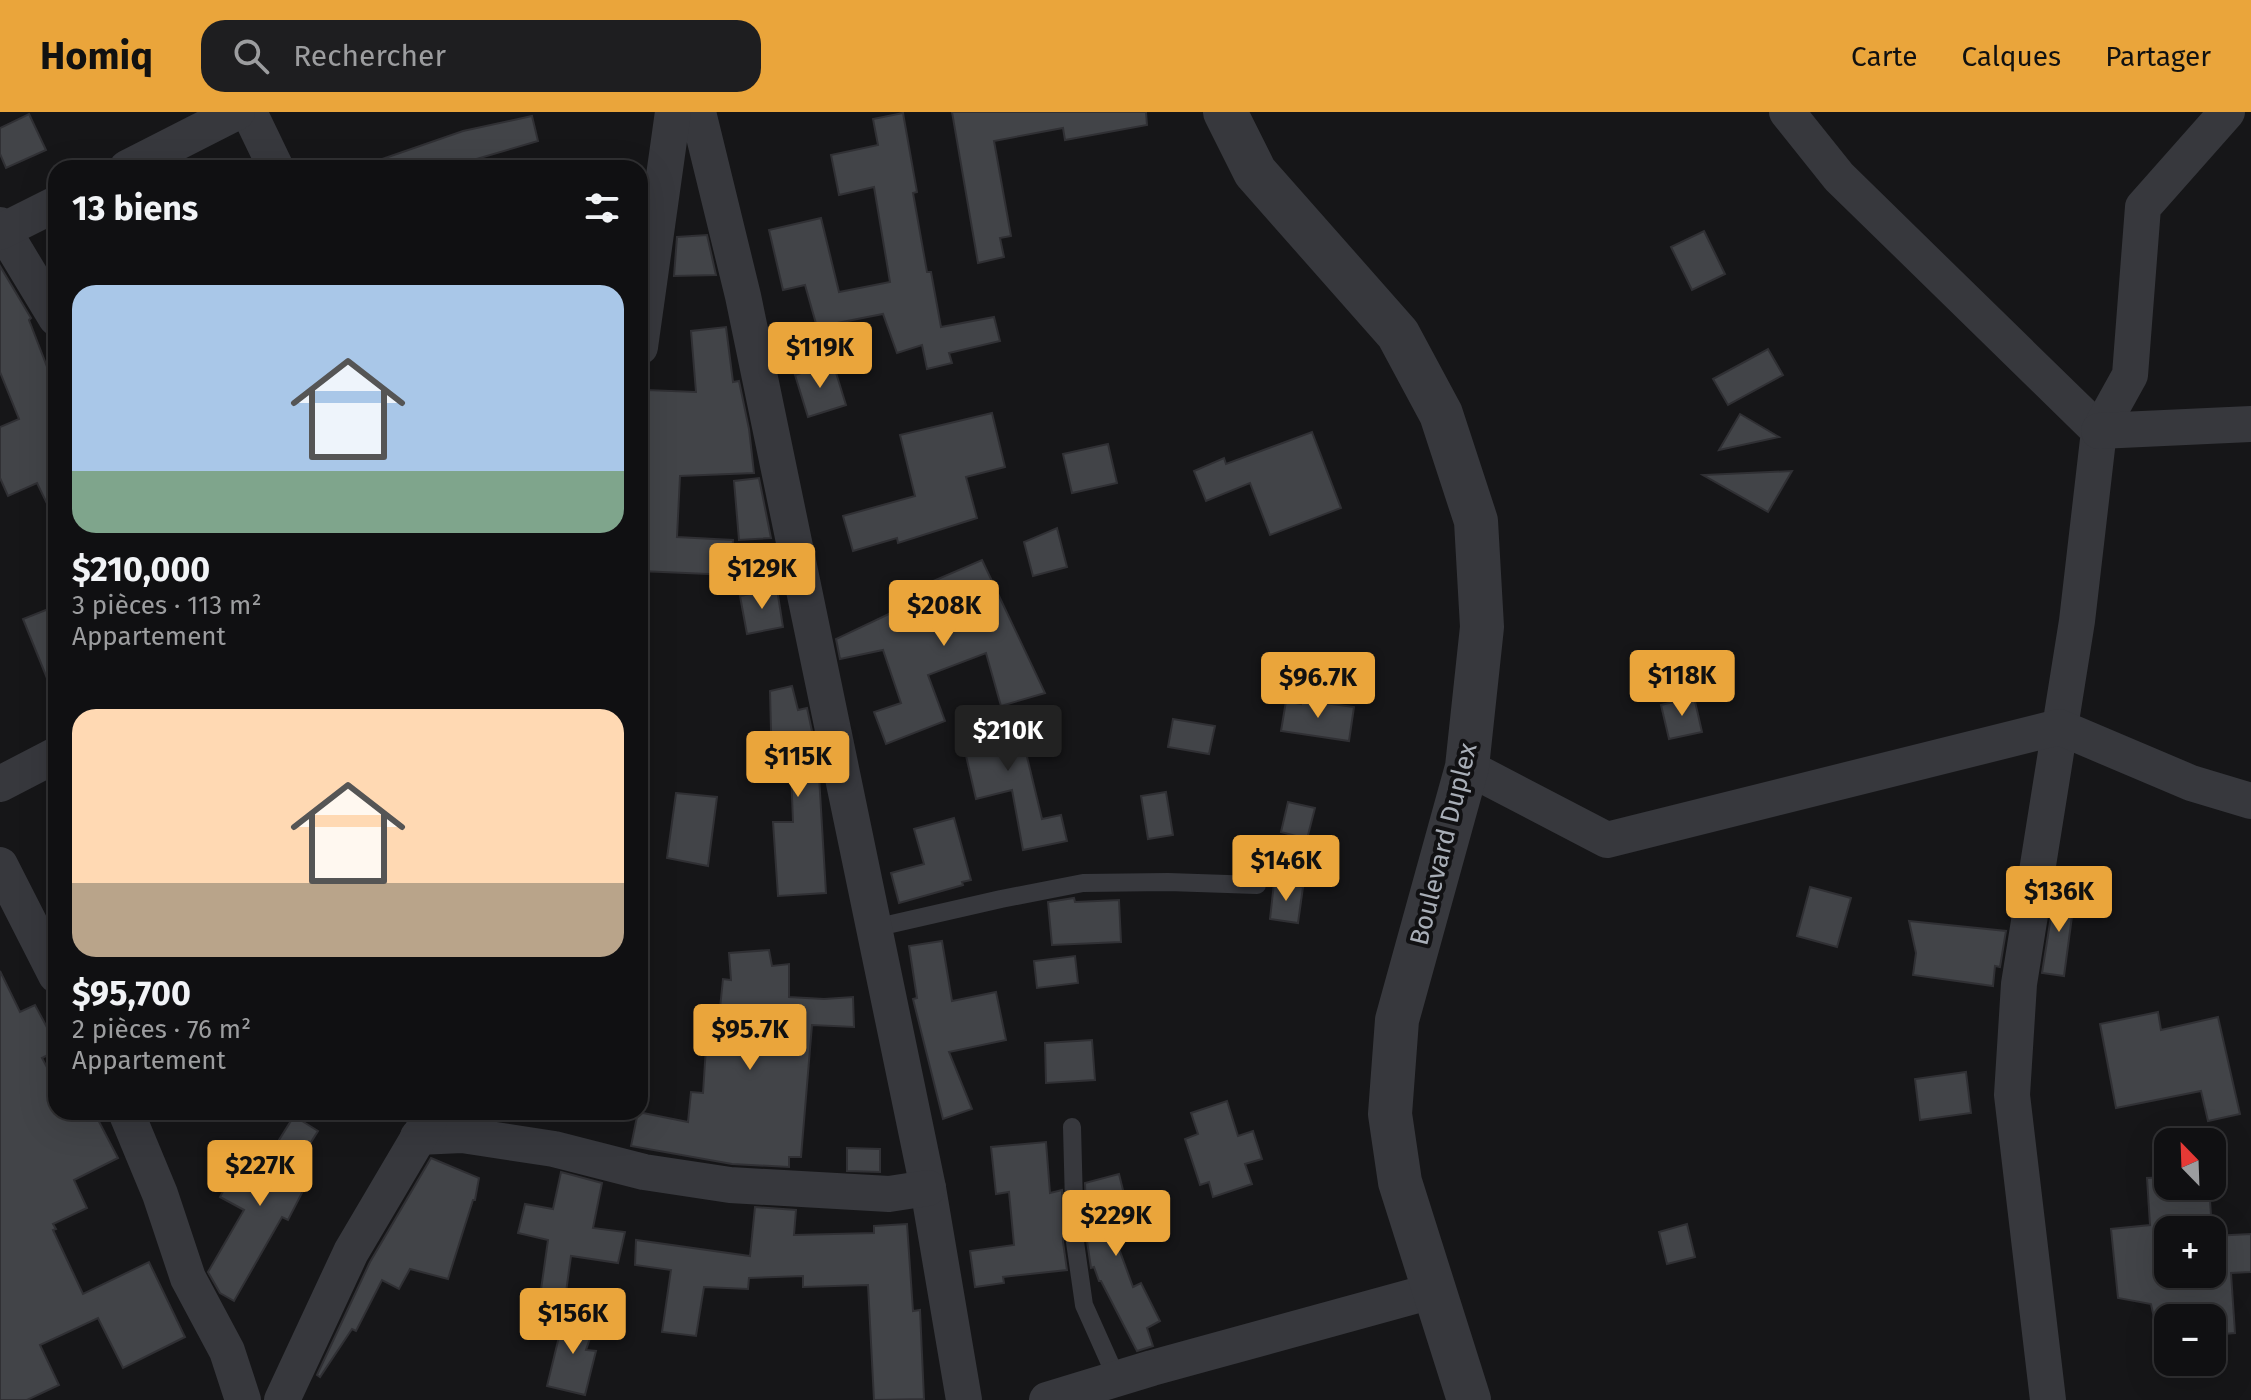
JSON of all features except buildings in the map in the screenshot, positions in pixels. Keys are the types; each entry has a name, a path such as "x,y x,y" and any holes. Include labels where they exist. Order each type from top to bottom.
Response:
{"street":[{"path":"143,160 237,112"},
{"path":"249,112 272,160"},
{"path":"648,290 673,112"},
{"path":"698,112 743,296 928,1188 964,1400"},
{"name":"Boulevard Duplex","path":"1225,112 1255,172 1398,334 1441,414 1476,521 1482,627 1467,767 1397,1020 1390,1114 1400,1182 1469,1400"},
{"path":"1787,112 1839,177 2099,431 2251,424"},
{"path":"2048,1400 2012,1095 2019,984 2077,621 2099,431 2130,375 2143,207 2227,112"},
{"path":"48,208 1,229 48,305"},
{"path":"1467,767 1607,840 2059,727 2191,783 2251,801"},
{"path":"0,784 48,759"},
{"path":"0,865 48,959"},
{"path":"129,1120 160,1194 188,1278 227,1351 243,1400"},
{"path":"282,1400 351,1252 426,1125 462,1135 554,1149 644,1172 730,1185 889,1194 928,1188"},
{"path":"1047,1400 1436,1290"}],"lane":[{"path":"874,928 1083,883 1257,885"},
{"path":"1072,1127 1075,1242 1084,1305 1117,1379"}]}
